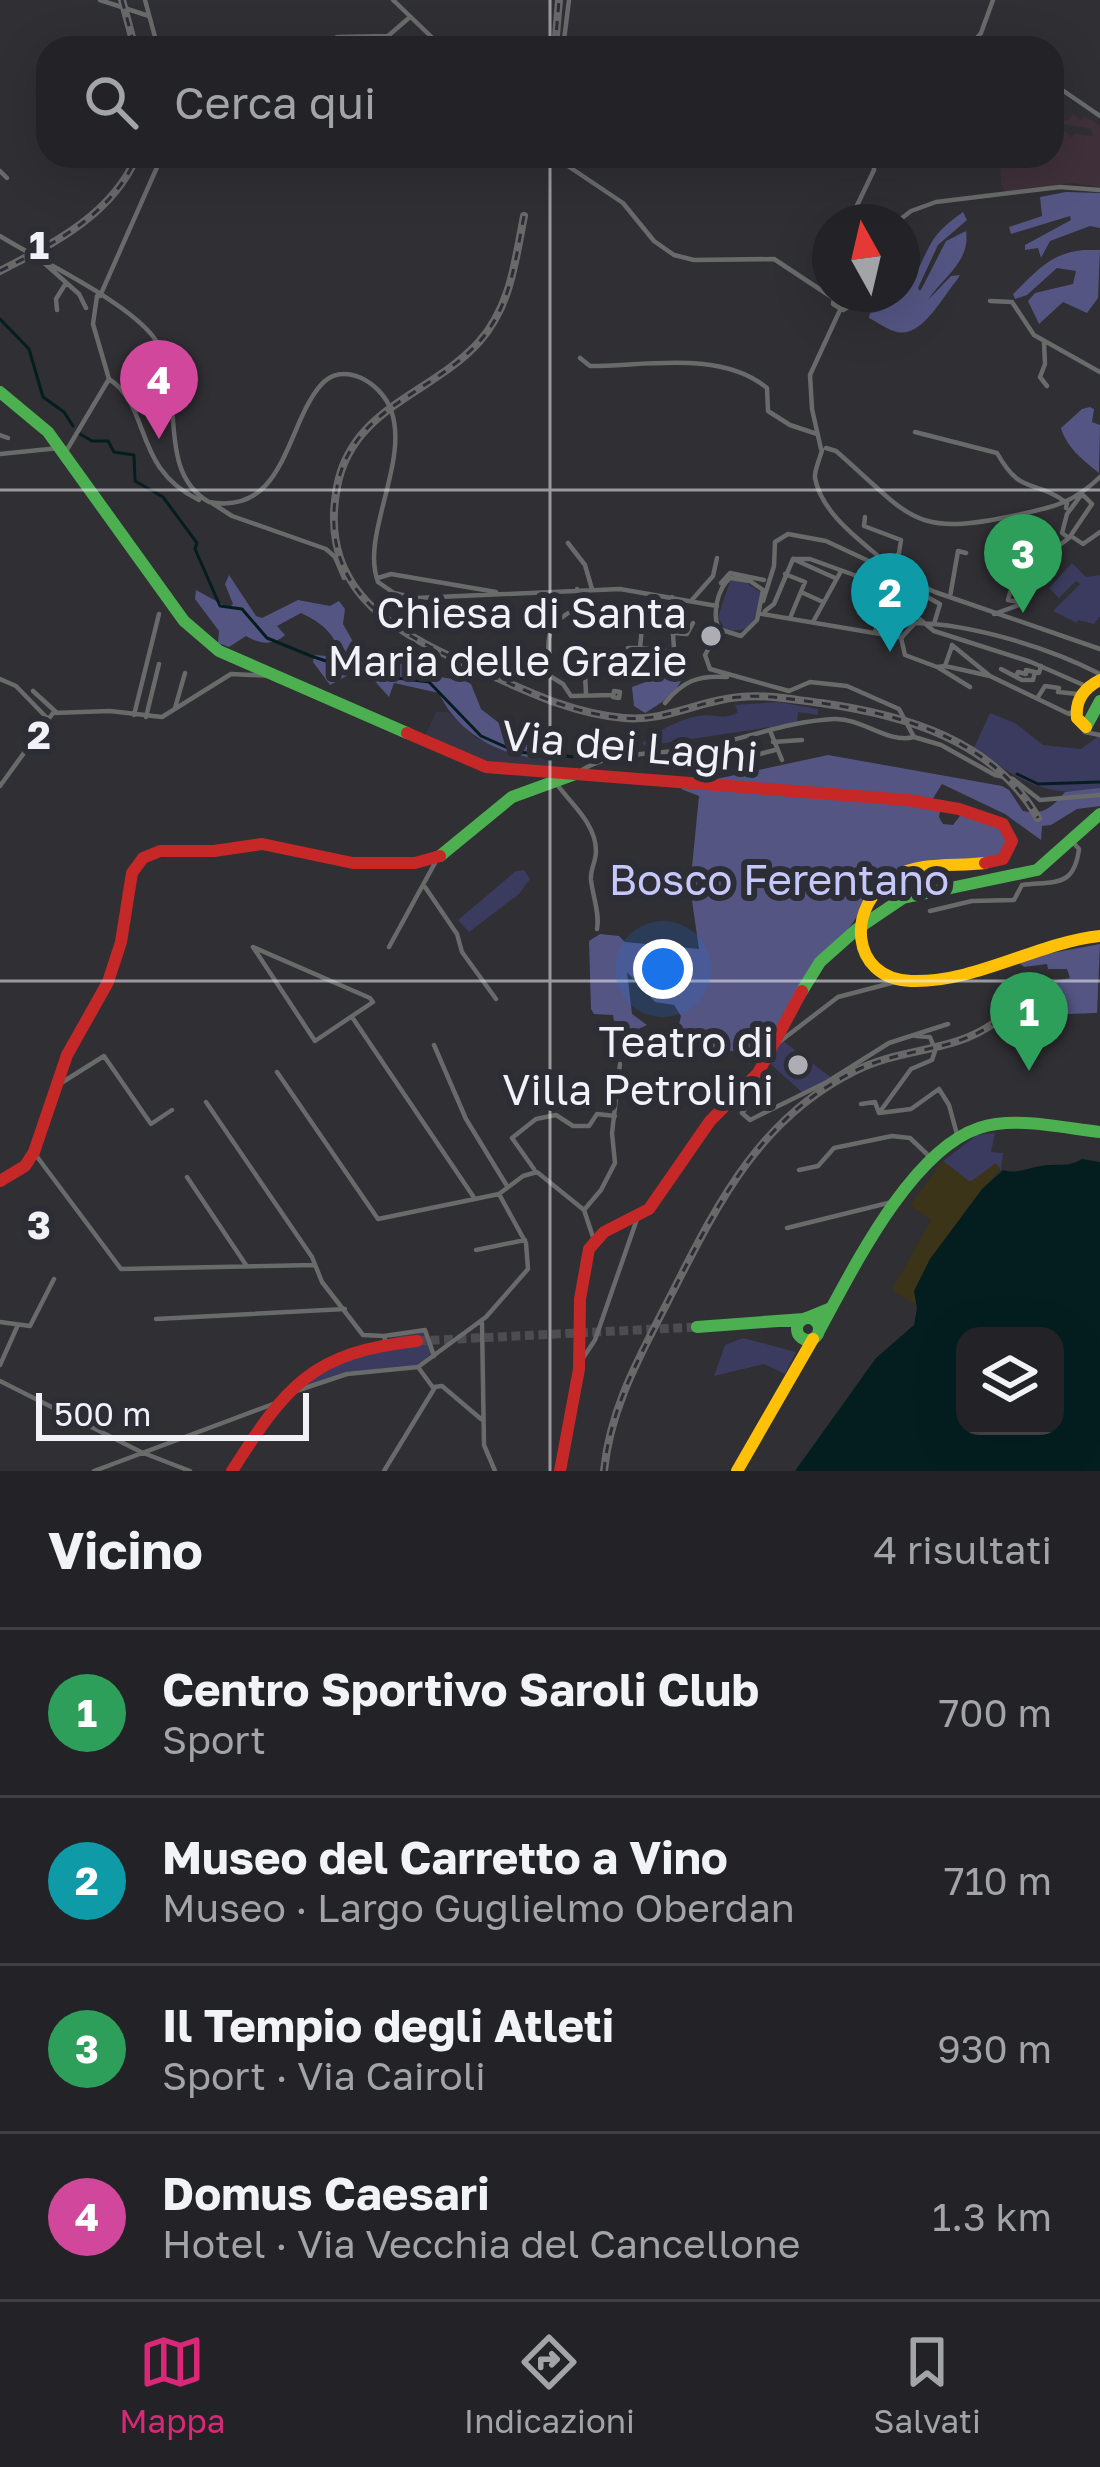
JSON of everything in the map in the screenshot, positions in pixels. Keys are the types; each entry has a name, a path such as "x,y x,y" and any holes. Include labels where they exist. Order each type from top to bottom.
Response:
{"main road":[{"name":"Via dei Laghi","path":"0,392 63,446 191,630 219,651 471,763 505,770 918,802 992,818 1010,832 1012,846 1002,859 905,872 887,880 866,924"},
{"path":"1087,684 1075,710 1090,728 1100,701"},
{"path":"0,1181 26,1164 34,1152 71,1047 108,982 120,947 132,873 143,858 160,851 211,851 257,844 362,864 408,864 439,856 509,799 575,774"},
{"path":"560,1471 579,1362 583,1268 594,1240 650,1207 686,1151 758,1072 819,964 866,924 915,894 1030,873 1051,861 1100,814"},
{"path":"842,942 852,941 866,924"},
{"path":"866,924 874,968 899,981 970,975 1034,951 1100,936"},
{"path":"810,1336 898,1201 958,1138 994,1126 1100,1132"},
{"path":"805,1319 832,1308"},
{"path":"698,1327 815,1321 800,1362 737,1471"},
{"path":"772,1322 810,1336"},
{"path":"232,1471 279,1399 304,1375 385,1340 417,1341"}],"street":[{"path":"100,0 149,16"},
{"path":"145,0 155,36"},
{"path":"393,0 430,36"},
{"path":"564,36 569,0"},
{"path":"977,0 993,2 980,36"},
{"path":"388,36 410,16"},
{"path":"1064,91 1100,116"},
{"path":"90,307 100,296 157,168"},
{"path":"571,168 623,203 654,241 674,255 692,260 774,259 812,282"},
{"path":"858,204 874,168"},
{"path":"0,171 7,178"},
{"path":"920,208 1060,187 1100,190"},
{"path":"0,236 100,296 142,326 160,347 181,469 189,485 229,515 276,528 329,551 344,578"},
{"path":"34,255 90,307 109,380 131,404 156,465 184,491 212,502 242,499 267,482 289,453 312,397 327,379 348,375 366,379 380,390 389,405 395,446 377,544 374,569 378,582 403,596 592,589 716,606"},
{"path":"57,310 56,299 66,283"},
{"path":"989,302 1014,303 1028,328 1100,373"},
{"path":"838,312 811,366 809,391 824,449 815,477 861,546 892,568"},
{"path":"1044,340 1040,377 1047,386"},
{"path":"580,358 590,366 711,365 749,376 768,390 768,412 817,434"},
{"path":"0,454 63,446 109,380"},
{"path":"915,432 997,453 1012,479 1065,507"},
{"path":"824,449 839,453 897,506 934,524 985,523 1065,507 1100,477"},
{"path":"1021,602 1008,600 1017,567 1035,562 1067,536 1092,504 1082,494"},
{"path":"1065,507 1067,536"},
{"path":"866,517 864,526 901,540 892,568"},
{"path":"1067,536 1083,544 1100,532"},
{"path":"719,629 743,636 762,610 774,566 774,544 786,534 823,540 950,597 1100,649"},
{"path":"568,543 585,565 592,589"},
{"path":"377,544 378,562 391,574"},
{"path":"950,597 958,551 966,553"},
{"path":"691,601 713,576 717,558"},
{"path":"762,610 774,604 793,559"},
{"path":"793,559 810,559 876,583 919,621 1011,642 1087,684"},
{"path":"793,559 835,578"},
{"path":"994,614 1021,602 1035,562"},
{"path":"814,622 841,572"},
{"path":"378,582 380,576 391,574 507,593"},
{"path":"785,574 805,582 790,619"},
{"path":"764,580 725,575 716,606 719,629 705,655 710,669 789,691 810,682 847,686 901,710 914,736"},
{"path":"875,633 890,577 940,604 934,628"},
{"path":"716,606 722,586 732,578 761,587 762,610"},
{"path":"472,597 477,589"},
{"path":"577,589 577,608 556,619 549,634 550,675 563,684 569,696 612,695"},
{"path":"801,592 823,602"},
{"path":"666,668 673,663 674,652 669,618 672,597"},
{"path":"762,610 901,638"},
{"path":"134,715 159,614"},
{"path":"640,648 644,617 680,617"},
{"path":"901,638 919,621"},
{"path":"1011,642 1017,622"},
{"path":"674,633 687,634 693,623"},
{"path":"934,628 994,677 1072,714 1087,684"},
{"path":"901,638 905,655 994,677"},
{"path":"952,645 1006,656 1036,673"},
{"path":"941,666 952,645"},
{"path":"627,653 628,647 674,652"},
{"path":"994,677 1006,656"},
{"path":"146,717 159,664"},
{"path":"941,666 970,687"},
{"path":"1001,670 1087,684"},
{"path":"174,710 184,673"},
{"path":"0,786 56,712 162,717 230,674 275,675"},
{"path":"585,675 586,696"},
{"path":"664,703 686,682 708,675 733,676"},
{"path":"0,680 13,684 47,718"},
{"path":"1040,709 1043,686 1059,688 1058,692 1087,684"},
{"path":"33,691 56,712"},
{"path":"575,774 602,760 698,748 838,719 897,739 914,736 1013,779 1037,799 1100,795"},
{"path":"1090,728 1092,736 1100,735"},
{"path":"771,730 782,760"},
{"path":"772,742 802,740"},
{"path":"698,748 703,769 775,750"},
{"path":"556,783 594,838 596,859 590,873 597,929"},
{"path":"930,911 972,901 1014,900 1022,885 1068,879 1079,854 1071,840"},
{"path":"389,947 439,856"},
{"path":"424,887 496,999"},
{"path":"253,947 373,1000 352,1017 314,1040 253,947"},
{"path":"771,1048 838,998 899,981"},
{"path":"352,1017 475,1199"},
{"path":"731,1099 759,1090 742,1113 750,1120 908,1036 948,1024"},
{"path":"879,1113 908,1072 932,1060 930,1037 908,1036"},
{"path":"434,1045 470,1125 507,1186"},
{"path":"56,1086 104,1056 151,1124 172,1110"},
{"path":"584,1210 615,1163 620,1064"},
{"path":"277,1072 378,1219 499,1194 530,1172 538,1173"},
{"path":"879,1113 909,1109 939,1089 950,1107 958,1138"},
{"path":"206,1102 325,1286 364,1336 385,1340 425,1330 434,1356"},
{"path":"861,1104 876,1102 879,1113"},
{"path":"594,1240 584,1210 538,1173 512,1138 544,1116 559,1116 576,1126 593,1125 598,1114 615,1116"},
{"path":"799,1170 819,1165 834,1148 892,1136 910,1138 934,1160"},
{"path":"34,1152 119,1268 314,1264"},
{"path":"187,1177 246,1265"},
{"path":"94,1471 347,1374 418,1367 482,1321 528,1269 525,1240 499,1194"},
{"path":"787,1228 898,1201"},
{"path":"579,1362 596,1338 636,1218"},
{"path":"476,1250 525,1240"},
{"path":"0,1322 31,1325 54,1279"},
{"path":"156,1319 345,1310"},
{"path":"482,1321 485,1450 494,1471"},
{"path":"0,1365 17,1326"},
{"path":"418,1367 434,1387"},
{"path":"0,1381 141,1452 190,1471"},
{"path":"434,1387 442,1386 483,1420"},
{"path":"384,1471 434,1387"}],"shaded area":[{"path":"1073,114 1081,120 1085,116 1100,126 1100,187 1072,183 1006,193 1000,168 1064,168 1064,132 1072,138 1074,134 1093,136 1091,129 1064,124 1064,120"},
{"path":"1072,563 1086,577 1100,575 1100,616 1094,624 1077,623 1053,611 1080,584 1076,581 1059,598 1049,588"},
{"path":"730,581 744,581 760,592 755,617 740,630 724,628 718,617"},
{"path":"778,702 818,709 818,715 798,712 797,723 642,743 690,718 728,716 738,712 735,705"},
{"path":"436,712 448,712 476,738 517,755 550,758 549,769 486,765 424,737"},
{"path":"990,713 1015,723 1043,745 1081,749 1100,735 1100,788 1047,789 989,759 974,748"},
{"path":"524,870 530,879 519,894 469,932 458,920 516,871"},
{"path":"783,1041 833,1079 804,1094 766,1060 771,1048"},
{"path":"995,1133 991,1152 1003,1153 1001,1171 996,1164 970,1182 943,1161 977,1135"},
{"path":"1082,1159 1100,1162 1100,1471 795,1471 876,1358 914,1325 914,1291 930,1259 982,1189 1003,1170"},
{"path":"425,1331 431,1354 417,1365 346,1372 291,1391 342,1357 417,1339 387,1337"},
{"path":"743,1338 796,1352 785,1374 764,1364 714,1376 725,1345"}],"green space":[{"path":"1100,193 1100,228 1090,226 1050,241 1041,258 1038,248 1025,250 1025,245 1071,220 1070,216 1011,234 1009,227 1042,216 1040,197"},
{"path":"963,212 967,220 938,245 920,284 920,266 943,228"},
{"path":"966,231 960,260 928,300 951,276 960,275 915,329 894,331 869,318 870,313 920,312 920,291 946,241"},
{"path":"1100,250 1098,298 1087,313 1063,302 1039,324 1028,301 1035,293 1073,284 1076,271 1057,268 1027,295 1015,299 1013,294 1052,260"},
{"path":"1090,407 1094,409 1092,422 1100,425 1099,473 1071,448 1061,428"},
{"path":"229,575 262,618 298,600 330,606 339,601 345,609 343,624 360,654 471,684 481,709 535,751 534,758 478,738 455,718 439,693 394,683 389,697 371,677 352,673 330,685 313,662 314,655 340,657 338,649 327,630 301,613 277,626 285,635 276,641 246,636 229,647 218,643 219,631 195,599 196,590 229,608 233,604 225,584"},
{"path":"683,675 663,702 645,713 634,706 632,687 662,676"},
{"path":"828,755 1002,786 1023,811 1047,809 1065,792 1100,788 1100,806 1077,809 1042,826 1041,840 1005,814 942,784 932,800 707,781"},
{"name":"Bosco Ferentano","path":"685,785 941,807 943,824 953,825 962,813 999,823 1010,839 1001,858 916,868 878,885 764,1055 717,1049 704,1043 708,1034 678,1028 681,1016 674,1005 655,1002 627,972 632,1014 647,1025 632,1032 629,1054 620,1053 613,1015 594,1014 591,1009 589,941 600,934 619,936 625,942 699,949 690,887 699,796 681,789"},
{"path":"1100,944 1097,1013 1066,1014 1055,1006 1062,990 1048,989 1044,983 1070,978 1067,969 1019,963 1019,959"}],"sand":[{"path":"943,1161 970,1182 996,1163 1000,1168 930,1259 915,1304 892,1290 931,1220 910,1205"}],"waterway":[{"path":"0,319 29,349 43,397 64,412 73,426"},
{"path":"80,434 92,441 108,441 114,452 134,455 135,481 163,497 197,543 195,549 220,606 242,609 267,638 365,674 429,682 481,736 517,752 577,757 616,753"},
{"path":"1017,774 1038,784 1100,782"}],"tunnel":[{"path":"417,1341 697,1327"}],"railway":[{"path":"122,0 132,36"},
{"path":"556,36 559,0"},
{"path":"0,271 97,211 131,168"},
{"path":"524,216 510,282 490,328 460,360 376,420 345,460 334,525 340,557 353,584 372,607 397,627 455,659 588,712 639,718 760,696 853,708 915,724 972,750 997,769 1038,818"},
{"path":"604,1471 613,1426 637,1362 722,1200 765,1141 791,1114 855,1071 976,1034 1013,1007"}],"traffic: fast":[{"path":"0,392 48,432 184,621 219,651 407,733"},
{"path":"1086,727 1100,701"},
{"path":"440,856 512,797 575,774"},
{"path":"802,991 820,962 903,898 1037,870 1100,814"},
{"path":"819,1331 886,1216 930,1161 954,1141 979,1128 1008,1123 1100,1132"},
{"path":"697,1327 804,1319 831,1308"},
{"path":"808,1318 819,1329 808,1340 797,1329 808,1318"}],"traffic: slow":[{"path":"1086,727 1077,718 1079,700 1100,680"},
{"path":"985,863 916,869 878,889 862,921 861,938 875,968 891,977 935,980 1100,936"},
{"path":"737,1471 813,1339"}],"traffic: jam":[{"path":"407,733 486,767 907,800 959,809 1003,824 1012,841 1003,859 985,863"},
{"path":"0,1181 25,1166 34,1152 67,1055 108,982 121,942 132,873 143,858 160,851 214,851 262,844 353,863 415,863 440,856"},
{"path":"560,1471 579,1369 580,1299 589,1249 604,1232 649,1209 710,1121 758,1073 802,991"},
{"path":"232,1471 269,1416 305,1378 351,1354 417,1341"}],"place":[{"name":"Domus Caesari","path":"159,439"},
{"name":"Il Tempio degli Atleti","path":"1023,613"},
{"name":"Chiesa di Santa Maria delle Grazie","path":"711,636"},
{"name":"Museo del Carretto a Vino","path":"890,652"},
{"name":"Teatro di Villa Petrolini","path":"798,1065"},
{"name":"Centro Sportivo Saroli Club","path":"1029,1071"}]}
